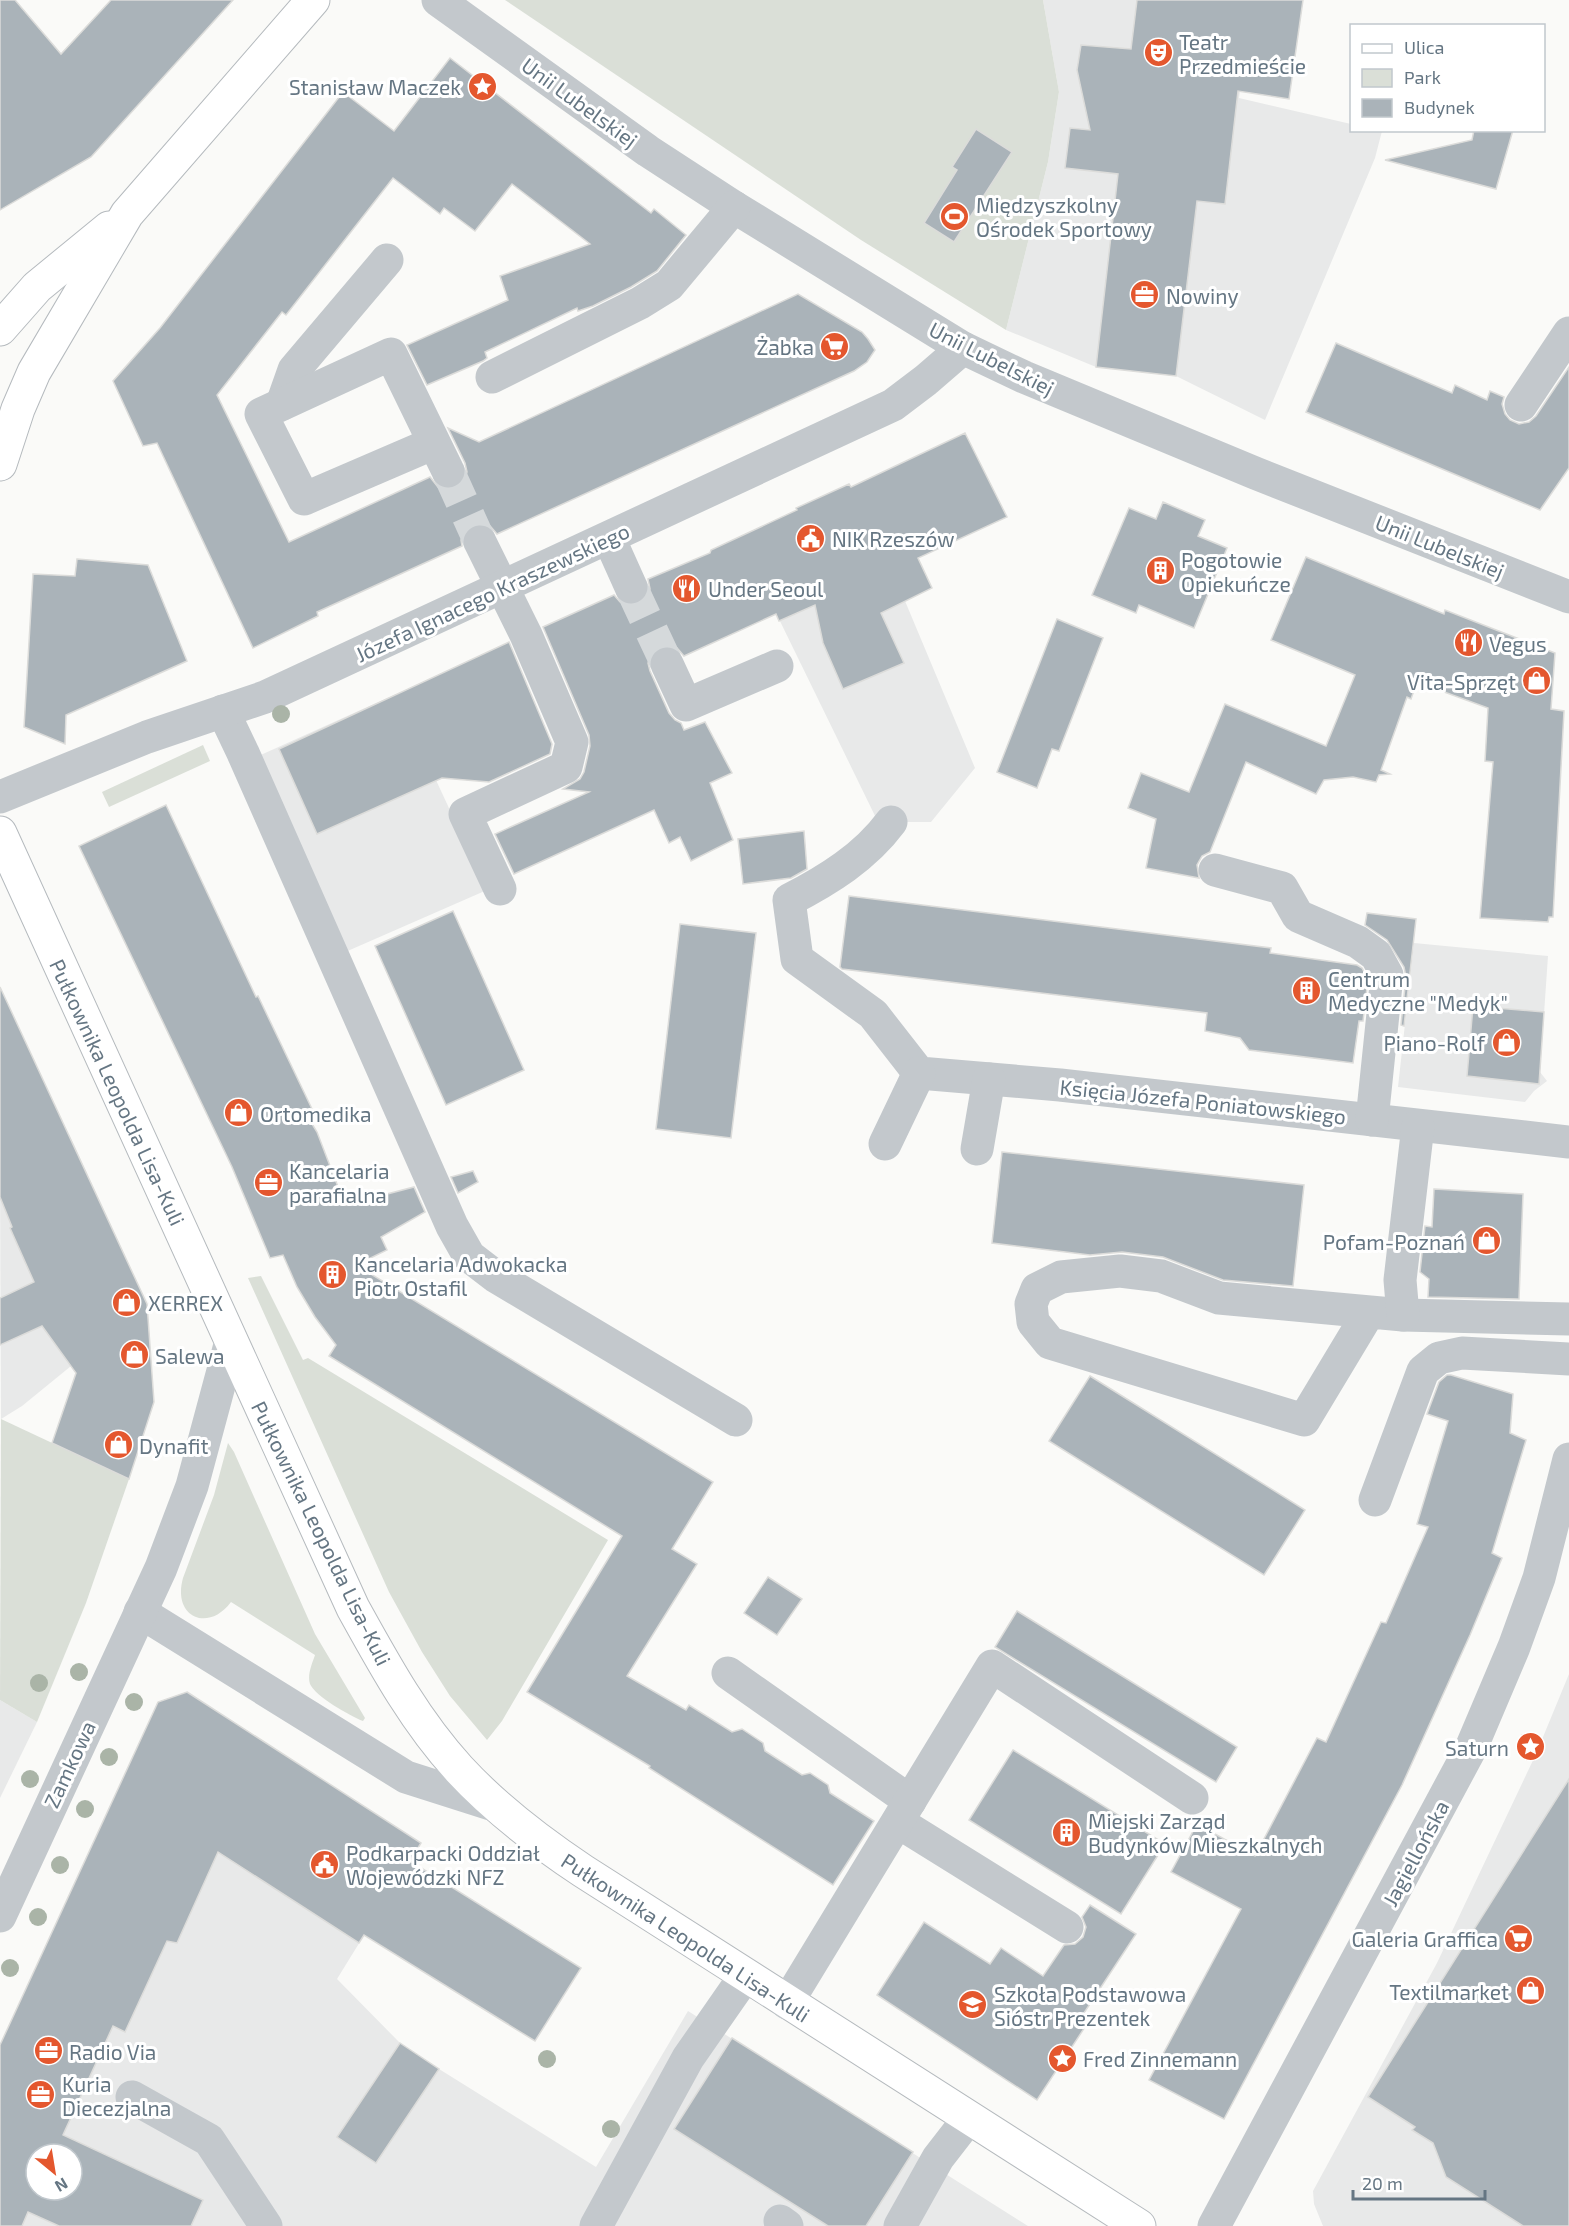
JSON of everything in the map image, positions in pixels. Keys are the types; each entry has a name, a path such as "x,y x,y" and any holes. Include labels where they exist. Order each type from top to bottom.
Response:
{"main road":[{"path":"0,329 38,287 127,214 313,0"},
{"path":"0,464 18,409 34,372 127,214"},
{"name":"Pułkownika Leopolda Lisa-Kuli","path":"0,833 353,1608 388,1672 423,1725 459,1768 497,1806 536,1839 745,1976 1139,2226"}],"street":[{"name":"Unii Lubelskiej","path":"438,0 623,134 734,207 963,348 1024,377 1255,473 1569,597"},
{"path":"492,377 640,303 669,285 734,207"},
{"path":"282,404 391,354 441,457 304,499 261,414 282,404 294,370 387,260"},
{"path":"1521,405 1569,333"},
{"name":"Józefa Ignacego Kraszewskiego","path":"0,797 147,737 265,697 609,538 893,405 926,381 963,348"},
{"path":"609,538 631,587"},
{"path":"480,542 572,742 566,767 465,814 500,889"},
{"path":"667,664 686,705 777,666"},
{"path":"223,711 452,1226 469,1256 495,1276 736,1420"},
{"path":"885,1144 919,1073 873,1014 797,959 789,900 818,885 855,858 878,840 891,822"},
{"path":"1215,870 1281,888 1298,916 1358,942 1376,955 1387,975 1372,1120"},
{"name":"Księcia Józefa Poniatowskiego","path":"919,1073 1060,1085 1569,1142"},
{"path":"977,1149 989,1079"},
{"path":"1403,1315 1400,1280 1418,1126"},
{"path":"1369,1312 1304,1420 1050,1343 1033,1322 1031,1304 1037,1289 1061,1276 1120,1271 1161,1276 1219,1298 1403,1315 1569,1319"},
{"name":"Zamkowa","path":"0,1916 165,1558 192,1486 231,1341"},
{"path":"1375,1500 1424,1371 1439,1358 1462,1353 1569,1359"},
{"name":"Jagiellońska","path":"1214,2226 1472,1746 1514,1647 1539,1578 1569,1459"},
{"path":"140,1612 406,1777 497,1806"},
{"path":"788,2003 992,1666 1192,1798"},
{"path":"728,1673 904,1812 1067,1927"},
{"path":"596,2226 688,2058 745,1976"},
{"path":"132,2097 209,2140 266,2226"},
{"path":"900,2226 938,2158 969,2118"}],"shaded area":[{"path":"1043,0 1253,0 1239,98 1350,124 1350,132 1382,132 1375,158 1265,420 1176,376 1096,367 1006,330 1048,162 1059,92"},
{"path":"849,484 905,601 975,768 931,822 878,822 739,537"},
{"path":"396,694 487,890 343,953 254,758"},
{"path":"1414,943 1548,956 1540,1072 1547,1081 1525,1102 1398,1087"},
{"path":"69,1134 147,1304 22,1406 1,1419 0,1165"},
{"name":"Galeria Graffica","path":"1569,1674 1569,2226 1323,2226 1314,2204 1313,2191 1437,1963 1536,1754"},
{"path":"187,1692 421,1843 337,1979 400,2043 439,2069 596,2167 688,2011 1028,2226 0,2226 0,2045 158,1702"},
{"path":"0,1700 37,1722 0,1798"}],"green space":[{"path":"505,0 1043,0 1059,92 1048,162 1006,330 861,240"},
{"path":"203,745 210,761 109,807 102,792"},
{"path":"261,1276 303,1360 308,1358 608,1540 502,1721 487,1740 450,1696 422,1652 389,1592 248,1278"},
{"path":"1,1419 129,1479 86,1603 37,1722 0,1700"},
{"path":"228,1443 315,1634 365,1718 363,1721 334,1705 313,1689 309,1677 315,1655 231,1602 212,1617 203,1618 187,1611 183,1603 181,1592 183,1578 214,1495"}],"building":[{"path":"0,0 15,0 61,54 111,0 233,0 91,157 0,210"},
{"path":"1137,0 1303,0 1289,99 1238,91 1225,204 1197,201 1176,376 1096,367 1118,174 1065,168 1070,128 1090,130 1077,70 1081,45 1131,49"},
{"path":"450,58 651,213 654,209 686,235 657,271 631,287 593,306 578,311 577,308 485,352 487,358 483,361 427,385 407,345 508,300 500,276 590,244 512,184 475,231 444,208 440,214 393,178 286,315 282,312 217,395 289,542 430,477 438,487 447,490 457,488 464,481 467,472 448,428 479,442 798,294 862,332 875,350 867,362 854,371 497,534 490,526 482,523 472,525 464,532 461,540 462,546 317,612 318,616 253,648 157,443 143,446 113,381 160,328 343,92 394,131"},
{"path":"976,129 1012,152 954,242 924,223 957,170 952,167"},
{"path":"1474,132 1512,132 1496,189 1385,160 1472,140"},
{"path":"1336,343 1452,393 1455,385 1487,400 1490,391 1504,397 1502,404 1505,414 1510,420 1519,424 1529,422 1536,416 1569,367 1569,468 1540,510 1306,412"},
{"path":"965,433 1007,517 918,558 932,588 881,613 904,663 843,689 823,643 815,605 779,621 776,614 684,656 677,648 668,645 659,647 651,654 648,663 650,671 669,713 681,723 684,730 705,722 732,773 710,783 733,840 691,861 680,837 669,843 654,810 514,874 495,834 589,792 563,789 580,779 584,772 590,746 589,735 543,627 614,595 620,602 629,606 639,604 650,589 648,579 710,553 711,550 797,510 796,508 849,484 851,487"},
{"name":"Pogotowie Opiekuńcze","path":"1163,502 1205,520 1198,536 1227,548 1194,628 1139,605 1136,613 1092,595 1129,508 1156,519"},
{"path":"1306,557 1444,614 1445,610 1555,653 1551,709 1564,711 1553,917 1549,917 1548,922 1480,918 1493,762 1485,761 1488,708 1417,682 1411,699 1407,697 1381,770 1390,774 1379,775 1376,782 1353,777 1324,780 1316,794 1246,762 1210,852 1202,856 1197,865 1199,878 1146,868 1156,819 1128,808 1141,773 1189,792 1225,704 1326,746 1355,675 1271,640"},
{"path":"77,559 148,565 187,661 66,715 65,744 24,727 33,574 75,576"},
{"path":"1057,619 1103,638 1059,751 1052,749 1037,788 997,772"},
{"path":"509,642 552,744 550,754 489,782 442,778 317,834 279,749"},
{"path":"166,805 256,997 258,996 313,1111 306,1114 317,1132 345,1205 414,1187 425,1212 381,1237 387,1250 356,1265 713,1482 672,1549 697,1564 627,1676 686,1710 689,1705 732,1732 742,1729 763,1743 765,1751 802,1775 810,1773 828,1785 830,1793 874,1821 833,1885 649,1768 650,1766 527,1692 622,1536 329,1356 336,1345 315,1317 297,1287 283,1255 270,1258 232,1167 79,846"},
{"path":"804,831 807,869 791,878 743,884 738,839"},
{"path":"849,896 1271,948 1270,953 1357,965 1362,968 1368,979 1363,1021 1359,1021 1353,1063 1249,1050 1240,1038 1205,1031 1207,1013 842,969 840,967"},
{"path":"453,911 524,1070 446,1105 375,946"},
{"path":"1367,913 1416,919 1404,1026 1401,1025 1406,977 1404,967 1387,940 1365,925"},
{"path":"680,924 756,933 731,1138 656,1129"},
{"path":"0,987 147,1304 154,1402 129,1479 52,1443 76,1373 42,1326 0,1345 0,1298 34,1282 10,1228 12,1227 0,1197"},
{"name":"Piano-Rolf","path":"1473,1006 1544,1012 1539,1084 1467,1076"},
{"path":"1002,1152 1304,1185 1293,1286 1223,1280 1163,1257 1122,1252 1090,1255 992,1243"},
{"path":"473,1171 478,1182 458,1193 451,1177"},
{"path":"1434,1189 1523,1194 1519,1299 1428,1297 1429,1279 1420,1272 1425,1226 1432,1227"},
{"path":"1447,1375 1513,1394 1510,1433 1526,1440 1492,1553 1502,1558 1402,1785 1224,2119 1149,2080 1241,1909 1171,1872 1197,1824 1255,1856 1317,1738 1326,1742 1381,1622 1386,1623 1428,1527 1417,1524 1448,1421 1427,1414 1439,1382"},
{"path":"1090,1376 1305,1510 1264,1575 1049,1441"},
{"path":"768,1577 802,1599 777,1635 744,1613"},
{"path":"1017,1611 1237,1747 1216,1782 995,1647"},
{"path":"187,1692 421,1843 410,1861 581,1968 535,2041 364,1935 359,1943 218,1852 177,1943 167,1941 125,2032 113,2026 63,2135 78,2142 24,2142 24,2202 84,2202 84,2145 203,2200 191,2226 59,2226 28,2212 22,2226 0,2226 0,2045 158,1702"},
{"name":"Miejski Zarząd Budynków Mieszkalnych","path":"1013,1750 1165,1844 1121,1914 969,1820"},
{"name":"Galeria Graffica","path":"1569,1779 1569,2226 1523,2226 1446,2177 1433,2143 1412,2130 1415,2127 1368,2097"},
{"name":"Szkoła Podstawowa Sióstr Prezentek","path":"1090,1905 1136,1934 1078,2022 1085,2027 1037,2100 877,1995 924,1922 990,1964 1001,1948 1043,1976 1064,1945 1075,1944 1083,1937 1086,1927 1082,1917"},
{"path":"732,2038 913,2152 866,2226 828,2226 674,2129"},
{"path":"400,2043 439,2069 376,2163 337,2137"}],"tunnel":[{"path":"448,471 480,542"},
{"path":"631,587 667,664"}],"place":[{"name":"Teatr Przedmieście","path":"1158,53"},
{"name":"Stanisław Maczek","path":"482,86"},
{"name":"Międzyszkolny Ośrodek Sportowy","path":"955,216"},
{"name":"Nowiny","path":"1145,295"},
{"name":"Żabka","path":"835,346"},
{"name":"NIK Rzeszów","path":"811,538"},
{"name":"Pogotowie Opiekuńcze","path":"1160,571"},
{"name":"Under Seoul","path":"687,588"},
{"name":"Vegus","path":"1468,643"},
{"name":"Vita-Sprzęt","path":"1537,681"},
{"name":"Centrum Medyczne \"Medyk\"","path":"1307,990"},
{"name":"Piano-Rolf","path":"1506,1042"},
{"name":"Ortomedika","path":"239,1113"},
{"name":"Kancelaria parafialna","path":"268,1182"},
{"name":"Pofam-Poznań","path":"1486,1241"},
{"name":"Kancelaria Adwokacka Piotr Ostafil","path":"333,1275"},
{"name":"XERREX","path":"127,1302"},
{"name":"Salewa","path":"134,1355"},
{"name":"Dynafit","path":"118,1445"},
{"name":"Saturn","path":"1530,1747"},
{"name":"Miejski Zarząd Budynków Mieszkalnych","path":"1067,1832"},
{"name":"Podkarpacki Oddział Wojewódzki NFZ","path":"325,1864"},
{"name":"Galeria Graffica","path":"1519,1938"},
{"name":"Textilmarket","path":"1530,1991"},
{"name":"Szkoła Podstawowa Sióstr Prezentek","path":"973,2005"},
{"name":"Radio Via","path":"48,2051"},
{"name":"Fred Zinnemann","path":"1062,2058"},
{"name":"Kuria Diecezjalna","path":"41,2095"}]}
